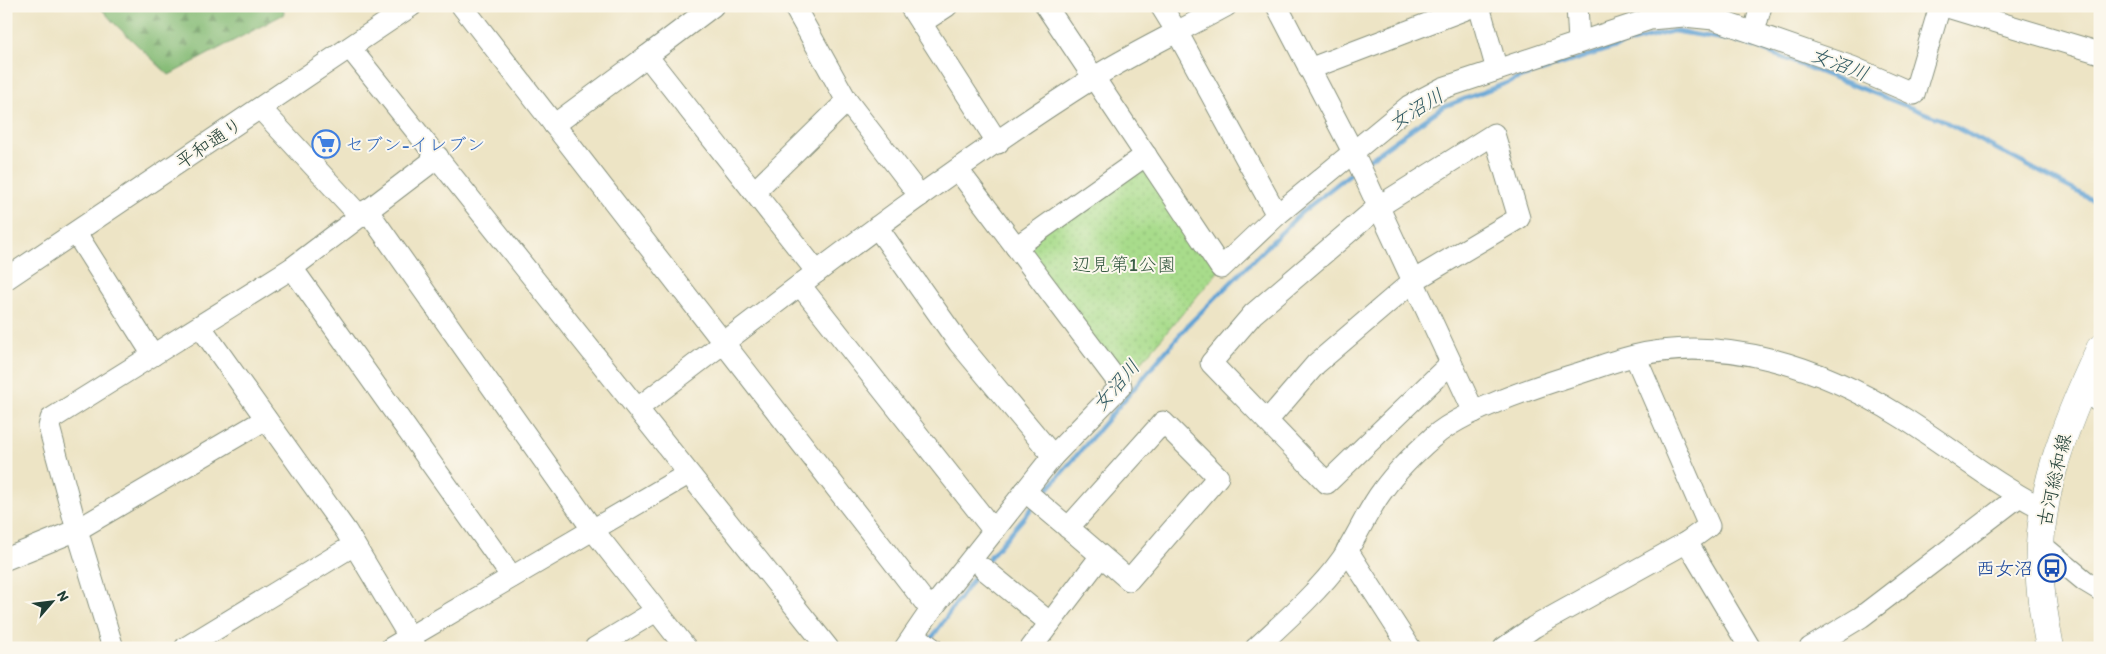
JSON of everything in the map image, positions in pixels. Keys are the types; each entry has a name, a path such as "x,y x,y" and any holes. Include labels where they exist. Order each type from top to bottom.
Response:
{"main road":[{"name":"古河総和線","path":"2050,648 2040,580 2040,544 2044,509 2058,451 2090,396 2100,349"}],"street":[{"name":"平和通り","path":"6,279 411,6"},
{"path":"462,6 723,344 932,610"},
{"path":"554,125 714,6"},
{"path":"794,6 847,101 920,196"},
{"path":"947,6 915,15 998,143"},
{"path":"1046,6 1221,268 1277,214 1409,106 1443,88 1650,19 1684,16 1714,19 1754,32 1852,67 1914,94 1940,6"},
{"path":"1161,6 1178,32 1277,214"},
{"path":"638,408 877,227 958,170 1094,78 1226,6"},
{"path":"1277,6 1353,152 1474,412"},
{"path":"1309,68 1474,6"},
{"path":"1478,6 1497,70"},
{"path":"1577,6 1579,42"},
{"path":"1754,32 1761,6"},
{"path":"1944,6 1996,14 2099,51"},
{"path":"350,48 828,648"},
{"path":"647,56 817,272"},
{"path":"754,192 847,101"},
{"path":"260,108 364,213 593,530 686,648"},
{"path":"1267,421 1316,364 1413,281 1519,218 1494,134 1378,206 1252,314 1211,363 1267,421 1327,483 1451,363"},
{"path":"1016,247 1146,155"},
{"path":"113,648 77,530 49,426 51,419 292,268 438,157"},
{"path":"932,648 910,641 932,610 1054,456 1121,386 958,170"},
{"path":"877,227 959,343 1054,456"},
{"path":"76,233 153,355"},
{"path":"292,268 512,577"},
{"path":"800,285 994,531"},
{"path":"200,326 354,546 413,642"},
{"path":"1256,648 1285,621 1341,560 1383,489 1433,436 1474,412 1560,380 1635,356 1686,350 1738,353 1786,363 1848,387 1900,416 2018,496 2044,509"},
{"path":"1504,648 1534,626 1687,542 1709,526 1635,356"},
{"path":"6,559 77,530 266,419"},
{"path":"1026,491 1068,528 1130,580 1218,477 1163,422 1068,528"},
{"path":"391,648 413,642 512,577 688,474"},
{"path":"1810,648 1861,617 2018,496"},
{"path":"1687,542 1750,648"},
{"path":"2040,544 2100,590"},
{"path":"185,648 354,546"},
{"path":"1347,550 1410,648"},
{"path":"1031,648 1101,556"},
{"path":"984,569 1050,623"},
{"path":"595,648 656,612"}],"green space":[{"path":"99,6 283,6 284,14 169,75 114,23"},
{"name":"辺見第1公園","path":"1146,155 1221,268 1121,386 1016,247"}],"waterway":[{"name":"女沼川","path":"1365,162 1443,107 1525,76 1621,45 1673,31 1742,42 1940,119 2100,204"},
{"name":"女沼川","path":"1041,497 1189,324 1302,212 1355,170"},
{"name":"女沼川","path":"984,564 1033,507"},
{"name":"女沼川","path":"931,639 978,572"}],"place":[{"name":"セブン-イレブン","path":"326,144"},
{"name":"西女沼","path":"2052,568"}]}
